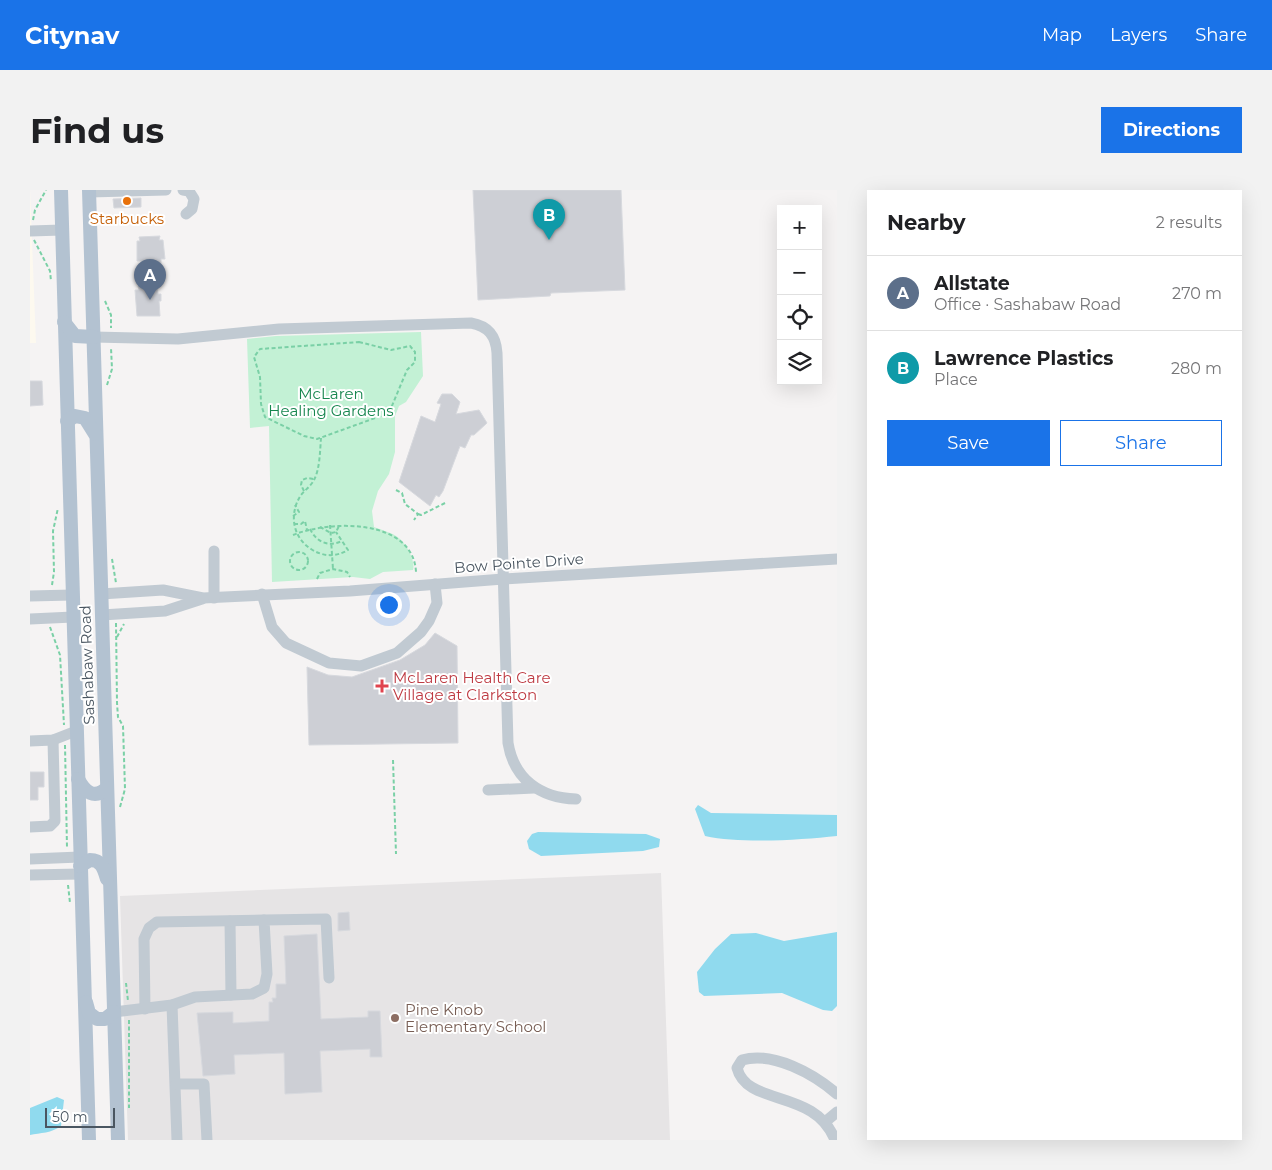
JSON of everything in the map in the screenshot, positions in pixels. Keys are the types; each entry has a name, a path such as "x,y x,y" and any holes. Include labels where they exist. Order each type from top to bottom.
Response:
{"main road":[{"name":"Sashabaw Road","path":"60,190 89,1140"},
{"name":"Sashabaw Road","path":"89,191 118,1140"},
{"path":"64,321 70,332 76,336 94,337"},
{"path":"67,421 76,416 85,418 90,422 96,437"},
{"path":"77,778 83,789 90,794 97,794 107,788"},
{"path":"80,866 90,860 100,863 110,889"},
{"path":"84,997 89,1013 94,1018 105,1019 114,1012"}],"street":[{"path":"89,191 166,190"},
{"path":"183,190 189,192 194,199 192,209 186,214"},
{"path":"32,231 62,230"},
{"path":"94,337 178,339 279,329 471,323 488,329 493,336 497,353 508,743 510,757 519,772 534,788 554,797 576,799"},
{"path":"208,598 214,551"},
{"name":"Bow Pointe Drive","path":"102,615 165,611 208,598 350,591 503,579 837,559"},
{"path":"262,594 272,628 286,643 328,663 361,666 372,664 397,653 420,632 429,621 437,603 434,584"},
{"name":"Bow Pointe Drive","path":"102,594 163,590 208,598"},
{"path":"30,596 72,595"},
{"path":"30,619 73,617"},
{"path":"30,741 53,740 76,731"},
{"path":"30,827 50,826 55,821 53,740"},
{"path":"488,790 534,788"},
{"path":"30,859 80,866"},
{"path":"30,875 80,866"},
{"path":"145,1009 144,939 149,928 157,922 326,918 328,978"},
{"path":"114,1012 172,1005 195,996 252,994 264,988 267,974 264,920"},
{"path":"230,921 231,995"},
{"path":"172,1005 177,1140"},
{"path":"835,1140 826,1122 806,1107 757,1091 740,1078 737,1068 742,1060 764,1058 792,1066 837,1094"},
{"path":"176,1084 204,1084 207,1140"},
{"path":"826,1122 837,1112"}],"path":[{"path":"46,190 35,210 32,231 34,241 50,271 52,287"},
{"path":"102,295 111,314 111,336"},
{"path":"359,342 387,349 413,347 415,362 407,370 389,413 321,438 304,436 265,417 261,404 260,377 254,357 260,349 359,342"},
{"path":"321,438 314,479 295,505 294,524 297,533 310,549 319,553 332,555 348,550 336,532"},
{"path":"304,491 301,485 302,480 307,478 314,479"},
{"path":"396,490 402,493 405,504 421,515 447,502"},
{"path":"293,516 299,512 295,505"},
{"path":"414,520 418,514"},
{"path":"294,524 302,524 305,521 317,539 331,544 342,541"},
{"path":"293,535 309,529 330,525 356,525 396,538 404,543 413,555 416,572"},
{"path":"330,525 333,569"},
{"path":"320,527 331,533 336,532 340,525"},
{"path":"306,555 300,552 294,554 290,561 292,566 297,570 305,567 308,562 306,555 310,549"},
{"path":"317,579 320,573 333,569 347,572 350,577"},
{"path":"393,760 396,854"}],"shaded area":[{"path":"30,190 36,343 30,343"},
{"name":"Pine Knob Elementary School","path":"661,873 670,1140 128,1140 120,896"}],"green space":[{"name":"McLaren Healing Gardens","path":"421,332 423,376 406,402 399,406 395,416 395,452 389,474 378,491 372,511 374,527 396,536 406,546 413,561 413,570 383,572 370,579 353,577 272,582 269,426 250,428 247,339 276,336"}],"water":[{"path":"698,805 711,813 837,815 837,836 753,841 705,836 695,809"},
{"path":"538,832 646,834 660,839 659,847 643,851 541,856 529,849 527,841 532,834"},
{"path":"837,932 837,1006 832,1011 823,1010 782,993 704,996 699,992 697,972 715,949 731,934 756,933 784,941"},
{"path":"57,1097 64,1100 61,1126 50,1131 30,1135 30,1108"}],"building":[{"path":"473,190 621,190 625,290 551,293 550,296 478,300"},
{"name":"Starbucks","path":"141,198 141,207 114,208 113,199"},
{"path":"160,236 159,240 163,240 165,259 161,259 161,263 142,264 142,261 137,261 137,241 140,241 139,237"},
{"path":"157,285 158,294 161,294 161,301 159,301 160,316 137,316 135,290 139,290 138,286"},
{"path":"30,381 42,381 43,405 30,406"},
{"path":"442,394 452,394 460,402 456,414 479,410 487,423 474,435 471,435 465,448 460,446 443,491 439,497 436,495 430,506 399,482 421,416 435,422 441,404 437,403"},
{"name":"McLaren Health Care Village at Clarkston","path":"435,633 457,646 458,743 309,745 307,667 328,675 352,677 400,660 425,645"},
{"path":"30,772 44,772 44,787 38,787 38,800 30,800"},
{"path":"349,912 350,930 338,931 338,913"},
{"path":"317,934 321,1019 368,1017 368,1011 380,1011 382,1057 370,1057 370,1049 320,1051 322,1092 285,1094 284,1053 234,1055 235,1074 203,1076 197,1013 233,1012 233,1023 269,1021 269,1002 273,1002 272,998 276,998 276,984 286,984 284,936"}],"place":[{"name":"Starbucks","path":"127,201"},
{"name":"Lawrence Plastics","path":"549,240"},
{"name":"Allstate","path":"150,300"},
{"name":"McLaren Health Care Village at Clarkston","path":"382,686"},
{"name":"Pine Knob Elementary School","path":"395,1018"}]}
